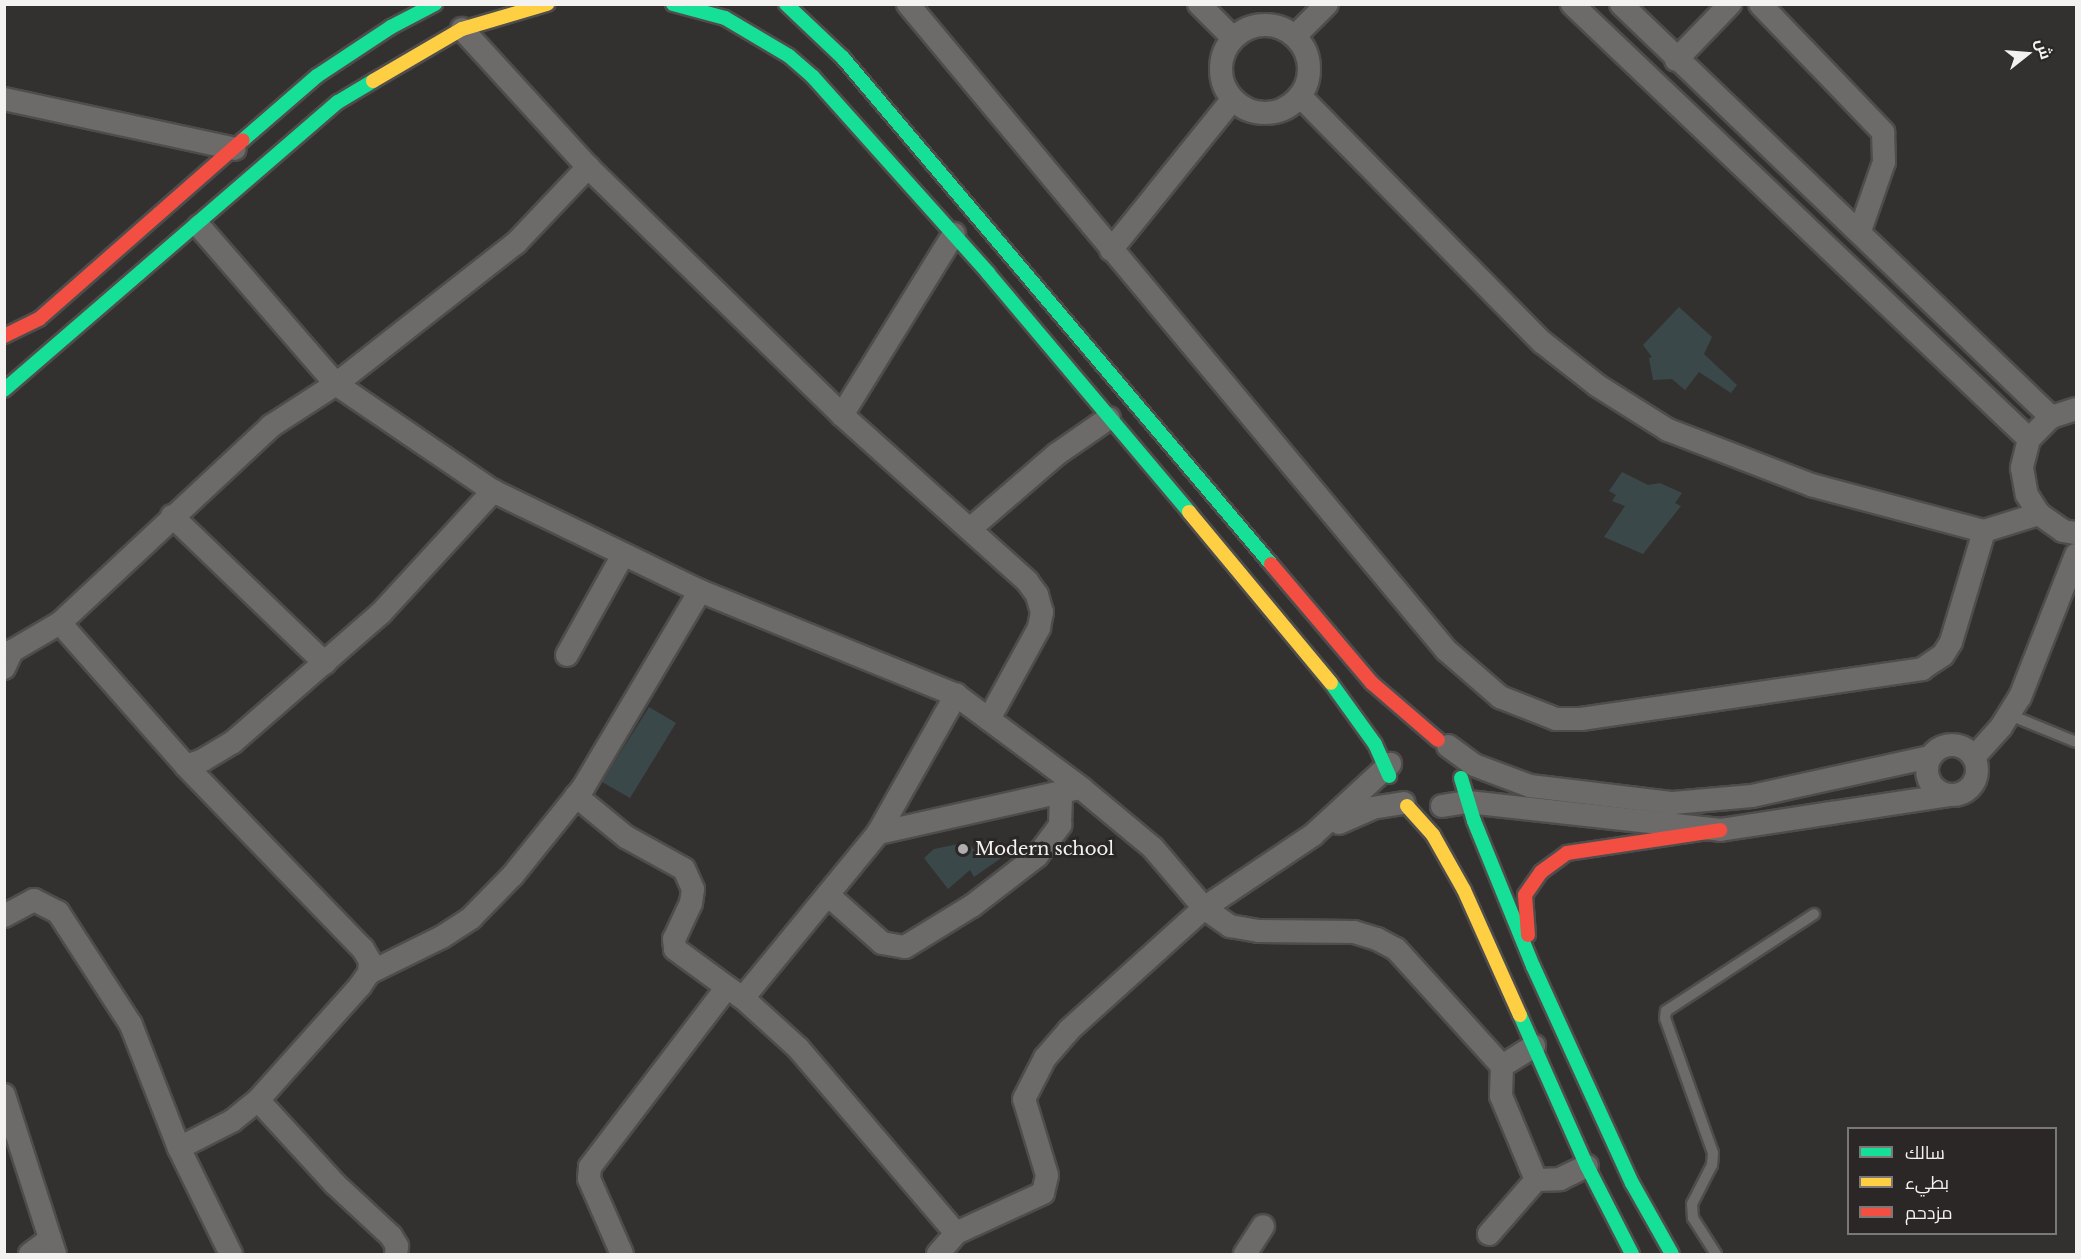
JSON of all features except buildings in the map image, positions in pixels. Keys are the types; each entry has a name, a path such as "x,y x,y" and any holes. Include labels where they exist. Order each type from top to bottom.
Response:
{"main road":[{"path":"4,336 39,319 317,76 391,27 435,4"},
{"path":"4,390 198,226 338,102 462,29 547,4"},
{"path":"673,4 725,18 789,56 954,234 1335,687 1391,764 1392,788 1447,856 1587,1166 1632,1254"},
{"path":"786,4 805,18 874,94 1372,683 1456,755 1468,802 1533,966 1632,1183 1672,1254"},
{"path":"1415,739 1443,743"},
{"path":"1406,804 1430,810 1442,806 1458,790 1461,778"},
{"path":"1533,966 1524,910 1526,895 1553,861 1583,848 1720,830"}],"street":[{"path":"908,4 1446,650 1500,697 1538,714 1581,719 1922,669 1943,655 1951,642 1984,531"},
{"path":"1199,4 1233,38"},
{"path":"1295,36 1327,4"},
{"path":"1572,4 2029,439"},
{"path":"1621,4 1676,60 1860,231 2051,417"},
{"path":"1676,60 1730,4"},
{"path":"1760,4 1883,132 1884,162 1860,231"},
{"path":"1256,25 1271,25 1295,36 1304,48 1309,63 1307,82 1300,96 1289,107 1265,113 1249,110 1233,99 1224,86 1221,67 1233,38 1256,25"},
{"path":"462,29 588,166 842,415 1027,581 1037,596 1042,612 1039,628 989,719"},
{"path":"1300,96 1542,342 1608,393 1668,430 1811,485 1984,531 2038,514"},
{"path":"4,99 235,149"},
{"path":"1111,250 1233,99"},
{"path":"4,668 12,651 60,623 271,426 336,384 516,243 588,166"},
{"path":"198,226 336,384 493,491 700,591 956,695 989,719 1071,790 1154,848 1204,908 1230,926 1259,931 1353,932 1377,939 1396,949 1502,1066 1502,1096 1536,1180"},
{"path":"842,415 954,234"},
{"path":"2076,409 2051,417 2029,439 2022,468 2027,495 2038,514 2063,531 2076,533"},
{"path":"970,530 1057,454 1109,418"},
{"path":"186,766 220,752 381,613 493,491"},
{"path":"172,516 325,663"},
{"path":"567,655 623,555"},
{"path":"1974,757 2010,715 2030,677 2076,555"},
{"path":"179,1148 232,1121 258,1100 369,973 442,938 471,918 513,875 576,796 700,591"},
{"path":"60,623 186,766 363,949 370,962 369,973"},
{"path":"622,1254 589,1179 590,1167 735,993 828,896 878,833 956,695"},
{"path":"1442,806 1468,802 1720,830 1950,795 1971,787 1977,772 1974,757 1952,744 1930,757 1752,796 1672,803 1530,786 1474,765 1443,743"},
{"path":"1930,757 1926,774 1929,782 1934,789 1950,795"},
{"path":"938,1254 956,1233 1043,1192 1047,1175 1024,1099 1033,1076 1069,1030 1204,908 1313,835 1391,764"},
{"path":"878,833 1071,790"},
{"path":"828,896 882,943 905,947 972,906 1037,856 1060,825 1071,790"},
{"path":"576,796 626,837 684,869 693,889 691,903 674,939 675,949 735,993 798,1048 956,1233"},
{"path":"1313,835 1372,808 1406,804"},
{"path":"4,916 34,900 58,912 130,1025 179,1148 231,1254"},
{"path":"1502,1066 1534,1046"},
{"path":"4,1095 53,1247 30,1254"},
{"path":"258,1100 334,1184 391,1236 397,1246 396,1254"},
{"path":"1490,1234 1536,1180 1560,1179 1587,1166"},
{"path":"1245,1254 1263,1226"}],"lane":[{"path":"2010,715 2076,742"},
{"path":"1716,1254 1692,1218 1692,1204 1712,1165 1713,1153 1665,1018 1666,1011 1814,914"}],"traffic: fast":[{"path":"243,140 317,76 391,27 435,4"},
{"path":"673,4 725,18 789,56 813,77 988,273 1189,512"},
{"path":"786,4 843,58 1271,564"},
{"path":"4,390 338,102 373,81"},
{"path":"1331,683 1375,744 1389,776"},
{"path":"1461,778 1474,821 1533,966 1632,1183 1672,1254"},
{"path":"1520,1015 1587,1166 1632,1254"}],"traffic: slow":[{"path":"373,81 462,29 547,4"},
{"path":"1189,512 1331,683"},
{"path":"1407,806 1433,835 1464,890 1520,1015"}],"traffic: jam":[{"path":"4,336 39,319 243,140"},
{"path":"1271,564 1372,683 1438,740"},
{"path":"1528,935 1525,895 1541,872 1567,853 1720,830"}],"place":[{"name":"Modern school","path":"963,849"}]}
